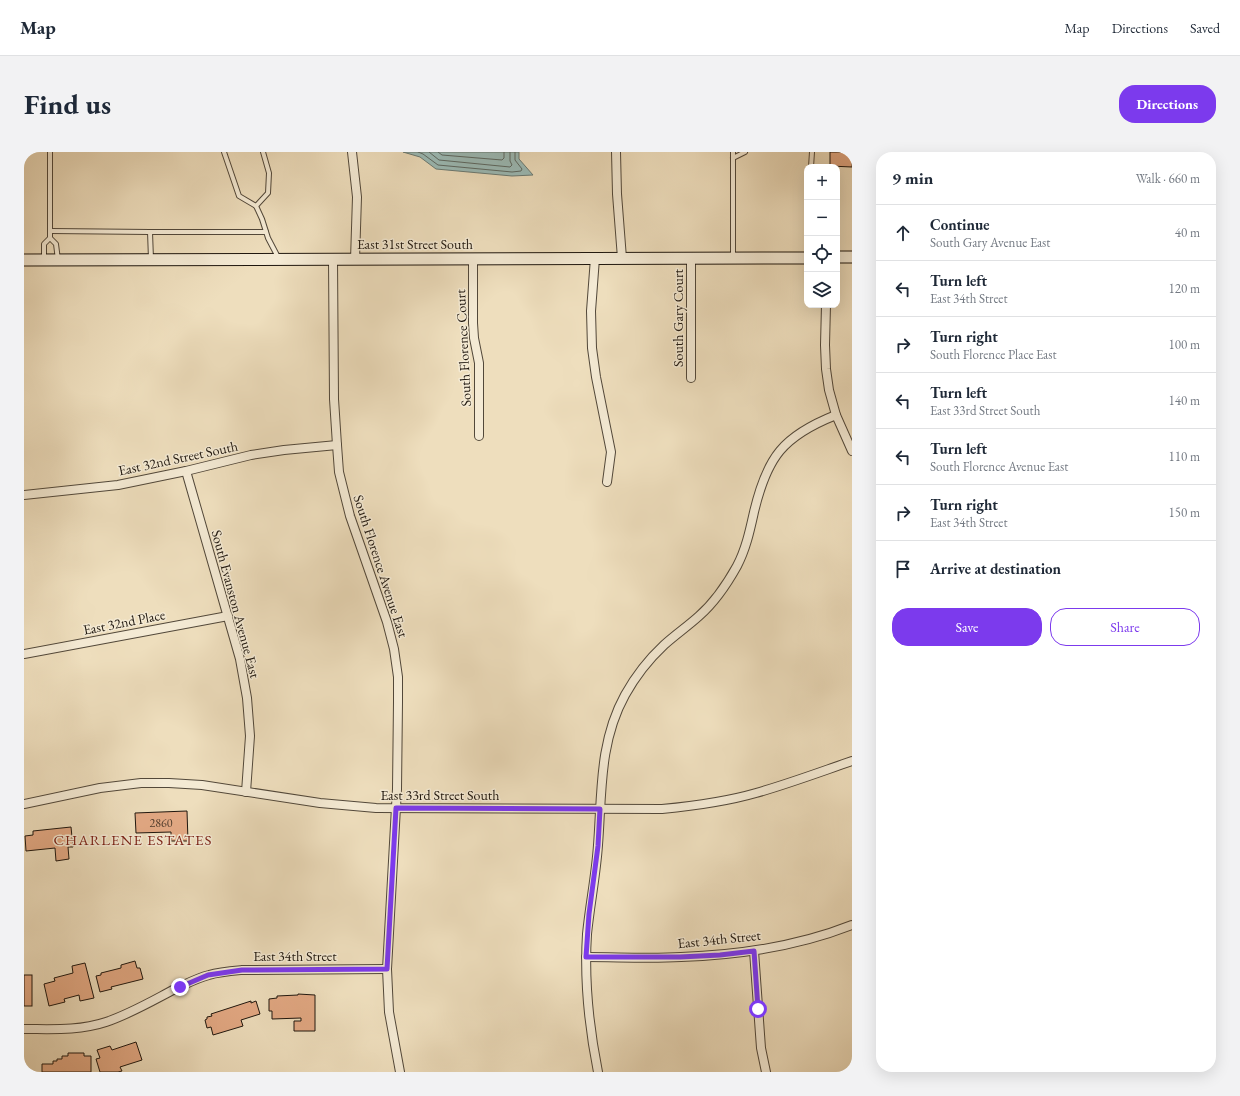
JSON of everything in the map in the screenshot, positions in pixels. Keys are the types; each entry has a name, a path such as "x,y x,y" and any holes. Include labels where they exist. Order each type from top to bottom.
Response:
{"main road":[{"path":"840,257 852,257"},
{"name":"East 31st Street South","path":"24,260 804,258"}],"street":[{"path":"352,152 357,197 355,260"},
{"path":"616,152 617,194 622,258"},
{"path":"595,258 591,311 592,348 596,377 611,452 607,482"},
{"name":"South Gary Court","path":"691,258 691,378"},
{"name":"South Florence Court","path":"473,259 473,323 474,338 479,363 479,436"},
{"name":"South Florence Avenue East","path":"333,260 334,399 336,445 340,472 350,516 379,595 387,622 394,649 398,677 396,808 387,969 389,1012 400,1072"},
{"path":"825,308 826,369 829,390 836,415 852,452"},
{"path":"598,1072 588,1009 586,957 589,914 598,846 602,768 610,730 625,695 648,662 663,646 700,615 714,601 738,565 745,548 759,493 772,460 782,448 798,434 816,423 836,415"},
{"name":"East 32nd Street South","path":"24,495 118,485 186,472 251,455 336,445"},
{"name":"South Evanston Avenue East","path":"186,472 240,659 247,698 250,736 246,792"},
{"name":"East 32nd Place","path":"24,654 228,616"},
{"name":"East 33rd Street South","path":"24,804 100,788 141,783 169,783 202,785 320,803 376,808 662,809 725,801 755,793 852,761"},
{"name":"East 34th Street","path":"586,957 680,957 720,955 754,951 826,934 852,925"},
{"path":"754,951 761,1048 766,1072"},
{"name":"East 34th Street","path":"24,1029 70,1029 106,1022 208,975 242,970 387,969"}],"lane":[{"path":"44,260 44,244 50,238 51,231 50,152"},
{"path":"224,152 239,196 256,206 268,238 279,260"},
{"path":"256,206 268,193 269,173 263,152"},
{"path":"733,152 733,258"},
{"path":"733,158 745,152"},
{"path":"811,164 812,152"},
{"path":"51,231 266,232"},
{"path":"150,232 151,260"},
{"path":"50,238 56,244 58,260"}],"water":[{"path":"403,152 519,152 519,159 533,175 512,176 436,169 420,157"}],"building":[{"path":"830,152 852,152 852,167 840,166 840,164 830,164"},
{"path":"187,811 188,841 171,841 171,832 136,833 135,813"},
{"path":"71,827 73,847 68,847 69,859 56,861 55,848 26,851 25,836 33,835 33,831"},
{"path":"135,961 137,968 140,968 143,979 111,987 112,989 100,992 96,976 101,975 101,973 121,968 121,965"},
{"path":"85,963 94,998 80,1001 79,995 64,999 65,1002 49,1006 44,984 55,981 54,978 73,973 72,966"},
{"path":"24,975 32,975 32,1006 24,1006"},
{"path":"298,994 315,995 315,1031 294,1031 294,1021 301,1021 301,1018 272,1019 272,1011 269,1011 269,999 277,998 277,996"},
{"path":"251,1001 251,1003 256,1001 260,1014 241,1020 243,1026 213,1035 211,1027 207,1028 205,1020 207,1017 212,1016 211,1014"},
{"path":"136,1042 142,1060 120,1067 122,1071 100,1072 96,1059 100,1058 97,1050 110,1046 112,1050"},
{"path":"68,1053 84,1053 84,1056 91,1056 91,1072 42,1072 42,1064 53,1064 53,1061 62,1059 62,1056 68,1056"}],"district":[{"name":"CHARLENE ESTATES","path":"133,840"}],"route":[{"path":"180,987 208,975 242,970 387,969 396,808 600,809 598,846 589,914 586,957 680,957 720,955 754,951 758,1009"}]}
